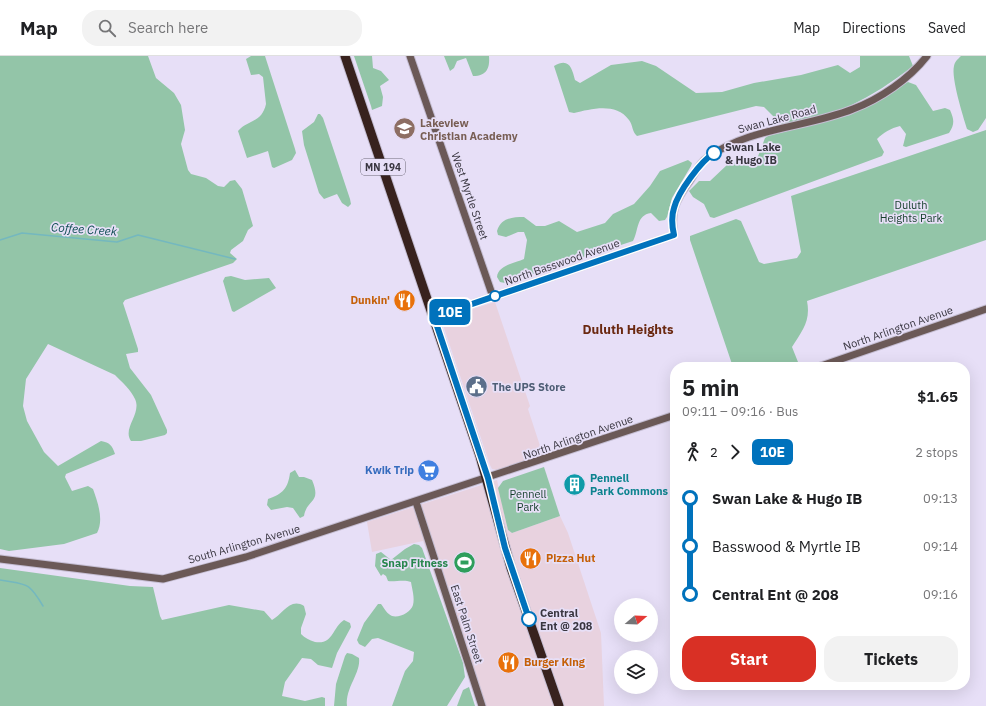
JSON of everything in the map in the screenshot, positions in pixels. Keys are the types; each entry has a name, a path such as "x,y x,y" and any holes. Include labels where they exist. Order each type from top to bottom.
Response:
{"highway":[{"name":"MN 194","path":"345,56 488,478 511,568 559,706"}],"street":[{"name":"West Myrtle Street","path":"410,56 493,297"},
{"name":"Swan Lake Road","path":"674,235 671,221 674,205 705,158 735,142 842,113 862,106 890,89 914,70 927,56"},
{"name":"North Basswood Avenue","path":"434,317 674,235"},
{"name":"North Arlington Avenue","path":"832,362 986,309"},
{"name":"North Arlington Avenue","path":"488,478 670,417"},
{"name":"South Arlington Avenue","path":"0,559 163,579 246,557 488,478"},
{"name":"East Palm Street","path":"416,502 482,706"}],"shaded area":[{"path":"495,302 530,406 528,409 543,455 497,470 492,469 490,465 442,322 450,316"},
{"path":"497,480 508,530 512,533 560,516 568,533 601,633 604,706 478,706 423,541 372,552 367,522"}],"green space":[{"path":"0,56 148,56 156,78 174,93 181,105 185,130 181,144 188,170 191,174 206,178 218,186 224,187 230,181 235,180 242,189 253,226 248,230 243,241 231,250 230,253 237,259 233,263 125,300 123,303 138,349 138,352 126,354 130,368 151,395 167,430 165,435 141,441 131,441 129,431 136,410 136,405 135,399 129,389 115,375 48,344 26,379 23,406 27,421 44,452 58,466 101,441 110,445 115,454 66,474 65,477 72,491 88,486 93,489 100,517 97,533 64,544 9,551 0,549"},
{"path":"251,56 265,56 296,153 292,160 274,168 272,167 268,151 247,158 238,131 258,118 264,110 266,104 263,77 259,74 251,75 246,59"},
{"path":"354,56 372,56 373,68 381,71 389,80 380,86 383,97 382,106 372,110"},
{"path":"444,56 489,56 489,64 487,70 482,75 473,76 466,58 457,61 454,68 450,71"},
{"path":"860,56 909,56 913,66 867,97 835,112 818,117 781,124 764,107 756,106 637,136 634,133 629,120 624,114 617,111 603,108 574,113 569,112 554,66 566,63 573,71 575,80 580,83 611,65 642,61 656,66 696,93 722,92 754,83 801,75 838,65 850,73 860,67"},
{"path":"961,56 986,56 986,118 978,130 973,132 967,129 954,79 954,64"},
{"path":"908,82 916,85 933,111 945,108 950,110 953,122 949,133 906,147 903,146 906,134 900,126 893,128 877,139 884,152 882,156 714,218 710,217 704,204 693,197 689,191 699,181 710,181 728,164 757,159 765,138 768,136 850,115"},
{"path":"318,114 320,114 323,118 350,199 351,204 348,207 342,203 337,194 324,199 319,193 304,145 302,131 314,122"},
{"name":"Duluth Heights Park","path":"986,130 986,240 807,301 807,320 792,347 798,362 731,362 690,240 690,236 736,219 741,221 759,262 764,264 797,258 801,252 791,196"},
{"path":"688,160 692,163 691,166 672,198 665,220 659,221 651,213 646,214 640,220 633,241 505,283 500,282 497,277 500,270 508,265 524,259 527,240 524,232 518,232 506,237 498,235 497,231 501,223 504,221 515,217 524,217 536,226 545,226 559,221 577,232 605,223 613,214 634,204 650,186 660,171"},
{"path":"231,276 245,280 269,278 276,288 234,312 232,311 223,281 225,277"},
{"name":"Pennell Park","path":"544,467 560,516 512,533 508,530 498,488 503,481"},
{"path":"295,470 299,477 312,480 315,488 315,497 308,506 304,516 300,518 293,508 287,507 271,510 267,505 268,499 284,490 288,483 290,473"},
{"path":"414,544 419,545 422,548 463,663 465,677 447,706 392,706 405,671 413,661 414,652 378,638 372,639 365,647 359,644 357,640 364,623 378,604 381,604 392,616 405,614 412,608 414,599 411,582 388,581 386,576 383,574 381,576 375,566 376,554 381,552 391,560"},
{"path":"0,568 130,586 153,587 162,620 229,605 264,611 272,620 290,605 299,604 304,606 306,614 301,628 301,634 309,640 315,642 325,641 344,620 350,623 351,627 337,653 332,668 318,665 311,659 302,658 285,682 282,696 305,701 322,697 325,698 325,706 0,706"},
{"path":"347,653 359,658 358,669 348,693 347,706 334,706 336,684"},
{"path":"469,687 475,706 457,706 463,690"}],"waterway":[{"name":"Coffee Creek","path":"0,240 22,233 117,242 138,235 235,259"},
{"path":"0,580 22,584 30,588 43,606"}],"bus line":[{"name":"10E","path":"529,619 505,548 488,478 434,317 674,235 671,221 674,205 705,158 714,153"}],"place":[{"name":"Lakeview Christian Academy","path":"405,129"},
{"name":"Swan Lake & Hugo IB","path":"714,153"},
{"name":"Dunkin'","path":"405,300"},
{"name":"The UPS Store","path":"477,387"},
{"name":"Kwik Trip","path":"429,470"},
{"name":"Pennell Park Commons","path":"574,484"},
{"name":"Pizza Hut","path":"530,558"},
{"name":"Snap Fitness","path":"464,563"},
{"name":"Central Ent @ 208","path":"529,619"},
{"name":"Burger King","path":"508,662"}],"district":[{"name":"Duluth Heights","path":"628,329"}]}
